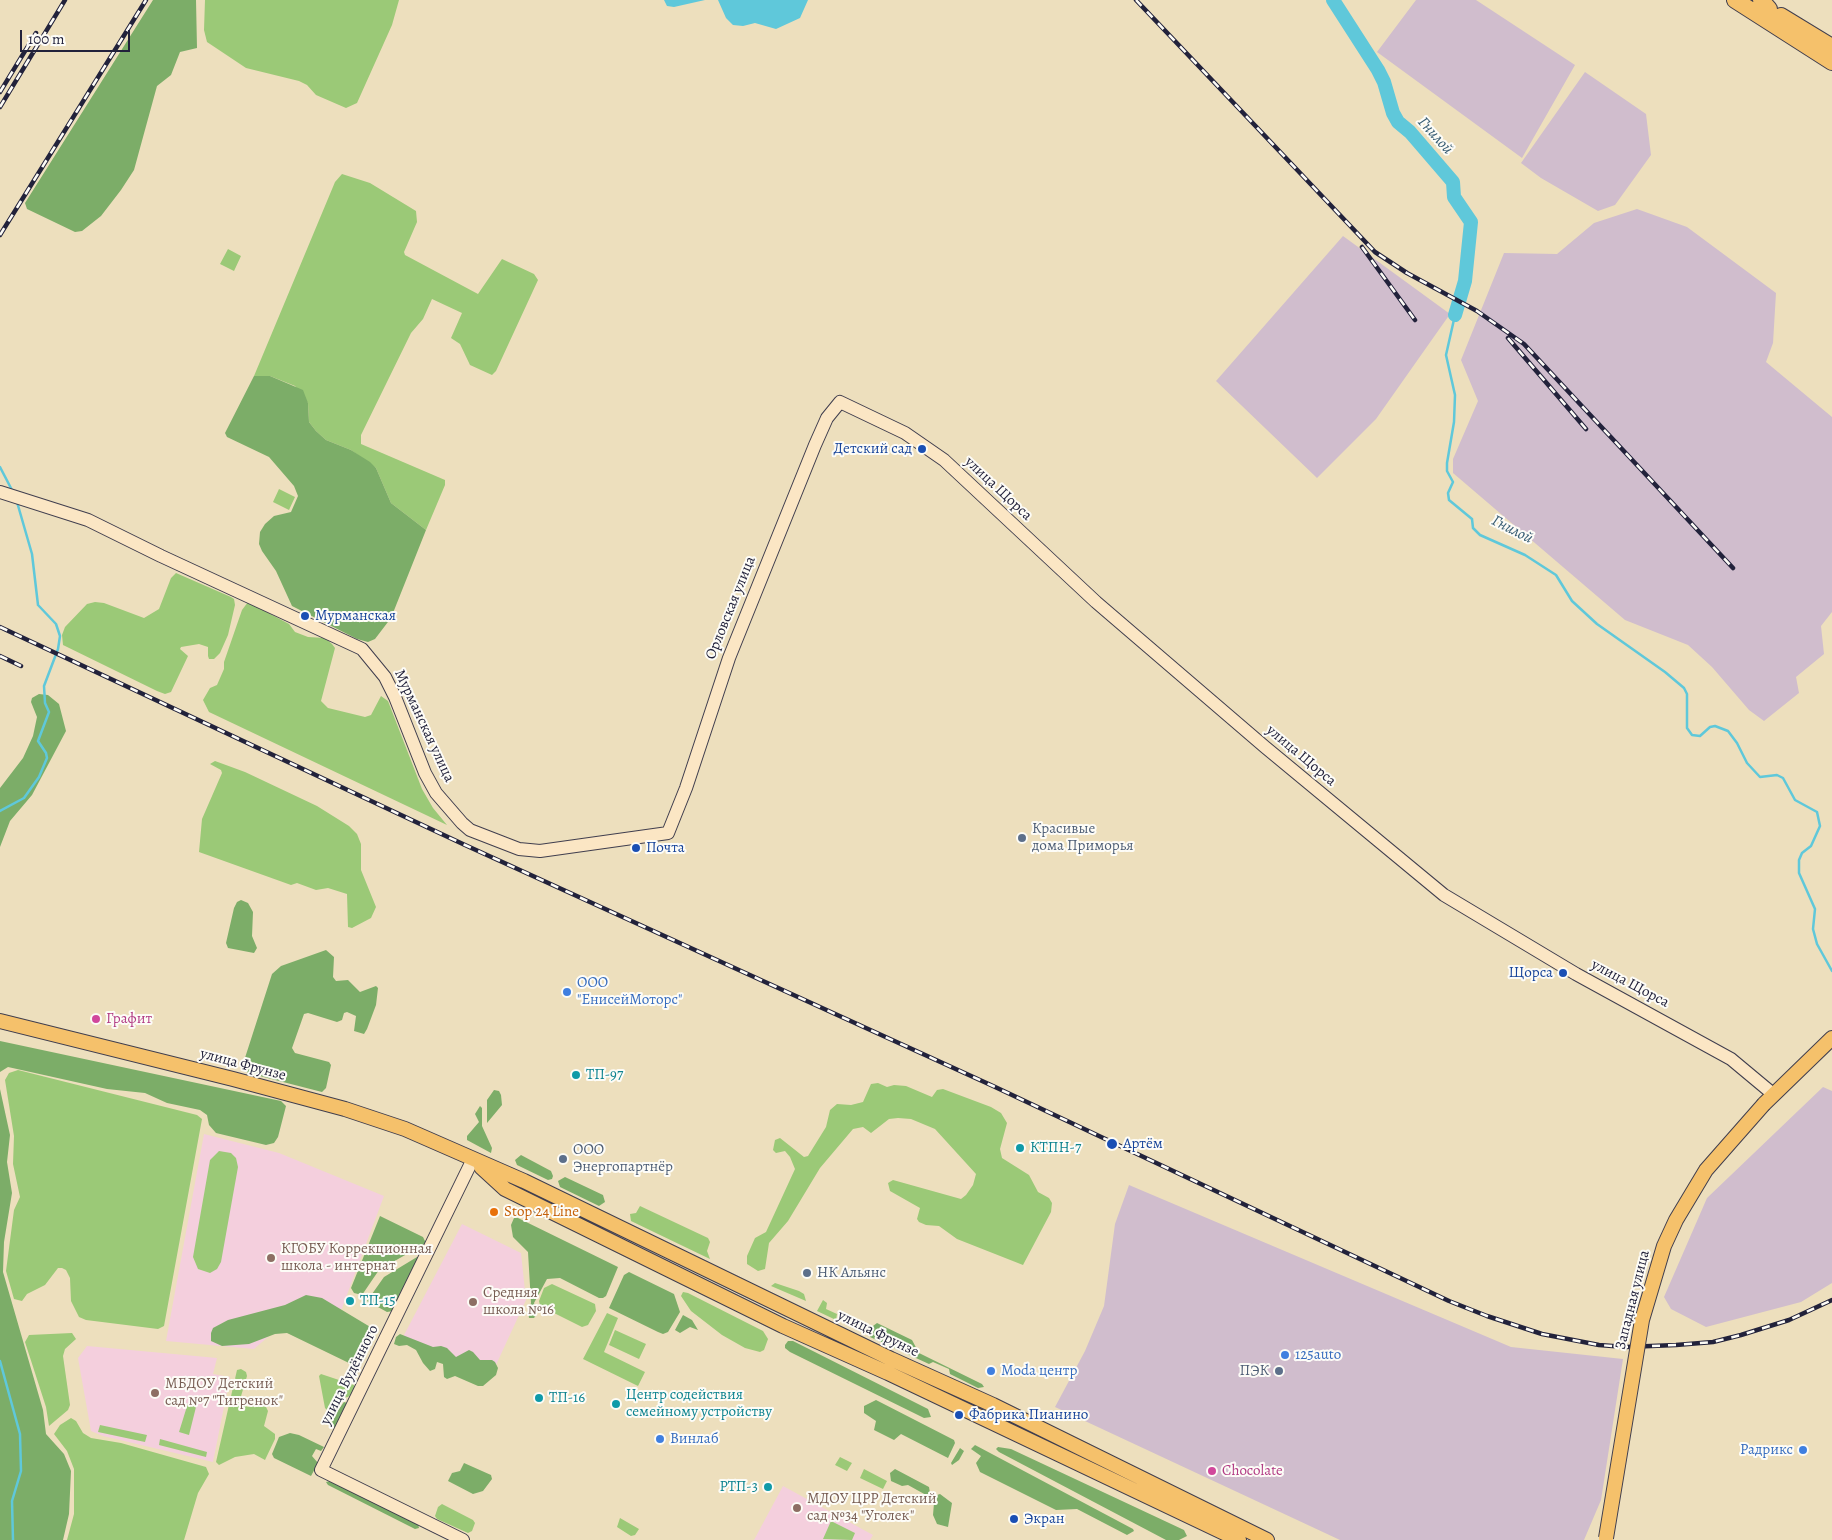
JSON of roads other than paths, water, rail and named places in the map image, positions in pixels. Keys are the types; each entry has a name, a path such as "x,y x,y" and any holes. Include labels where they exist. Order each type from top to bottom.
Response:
{"highway":[{"path":"1735,0 1832,62"},
{"path":"1754,0 1765,4 1832,47"}],"main road":[{"name":"Орловская улица","path":"668,833 686,788 728,658 815,445 827,418 840,402"},
{"name":"улица Щорса","path":"840,402 905,433 944,460 1096,602 1265,747 1444,895 1571,970 1731,1059 1768,1099"},
{"name":"Мурманская улица","path":"10,495 88,520 160,556 362,649 385,677 395,697 425,773 436,793 470,830 519,850 540,851 668,833"},
{"name":"улица Фрунзе","path":"0,1021 345,1108 404,1129 524,1181 891,1359 994,1405 1267,1540"},
{"name":"Западная улица","path":"1606,1539 1642,1320 1664,1246 1676,1220 1706,1170 1768,1099 1831,1042"},
{"name":"улица Фрунзе","path":"473,1159 505,1189 783,1326 888,1372 1240,1540"},
{"name":"улица Будённого","path":"463,1540 321,1470 385,1343 473,1159"}],"water":[{"path":"664,0 705,0 674,7 667,6"},
{"path":"718,0 808,0 800,18 776,29 755,23 743,26 733,25 726,18"}],"waterway":[{"name":"Гнилой","path":"1333,0 1378,70 1398,122 1410,132 1453,182 1454,197 1471,222 1465,281 1455,315"},
{"name":"Гнилой","path":"1455,315 1446,355 1455,395 1454,422 1447,463 1447,471 1453,482 1448,493 1449,500 1472,519 1473,528 1480,535 1525,555 1556,575 1572,601 1597,624 1665,672 1684,688 1687,694 1687,728 1692,735 1700,736 1710,727 1715,726 1728,731 1737,743 1747,763 1760,777 1777,775 1783,778 1795,800 1817,812 1820,826 1811,846 1802,853 1799,860 1799,873 1815,909 1813,929 1817,944 1832,971"},
{"path":"0,467 13,492"},
{"path":"0,811 24,798 39,777 47,758 38,741 49,712 45,703 44,686 58,649 60,636 56,624 38,605 32,554 17,502"},
{"path":"0,1361 20,1434 21,1471 12,1501 13,1540"}],"railway":[{"path":"0,107 65,0"},
{"path":"0,235 146,0"},
{"path":"1136,0 1375,252 1407,273 1477,311 1524,344 1733,568"},
{"path":"0,92 36,33"},
{"path":"1362,247 1415,320"},
{"path":"1508,338 1586,429"},
{"path":"0,627 465,845 993,1086 1449,1301 1487,1316 1542,1334 1599,1345 1626,1347 1676,1345 1713,1342 1741,1335 1789,1320 1832,1300"},
{"path":"0,656 21,666"}],"place":[{"name":"Детский сад","path":"922,449"},
{"name":"Мурманская","path":"305,616"},
{"name":"Красивые дома Приморья","path":"1022,838"},
{"name":"Почта","path":"636,848"},
{"name":"Щорса","path":"1563,973"},
{"name":"ООО \"ЕнисейМоторс\"","path":"567,992"},
{"name":"Графит","path":"96,1019"},
{"name":"ТП-97","path":"576,1075"},
{"name":"Артём","path":"1112,1144"},
{"name":"КТПН-7","path":"1020,1148"},
{"name":"ООО Энергопартнёр","path":"563,1159"},
{"name":"Stop 24 Line","path":"494,1212"},
{"name":"КГОБУ Коррекционная школа - интернат","path":"271,1258"},
{"name":"НК Альянс","path":"807,1273"},
{"name":"ТП-15","path":"350,1301"},
{"name":"Средняя школа №16","path":"473,1302"},
{"name":"125auto","path":"1285,1355"},
{"name":"Moda центр","path":"991,1371"},
{"name":"ПЭК","path":"1279,1371"},
{"name":"МБДОУ Детский сад №7 \"Тигренок\"","path":"155,1393"},
{"name":"ТП-16","path":"539,1398"},
{"name":"Центр содействия семейному устройству","path":"616,1404"},
{"name":"Фабрика Пианино","path":"959,1415"},
{"name":"Винлаб","path":"660,1439"},
{"name":"Радрикс","path":"1803,1450"},
{"name":"Chocolate","path":"1212,1471"},
{"name":"РТП-3","path":"768,1487"},
{"name":"МДОУ ЦРР Детский сад №34 \"Уголек\"","path":"797,1508"},
{"name":"Экран","path":"1014,1519"}]}
